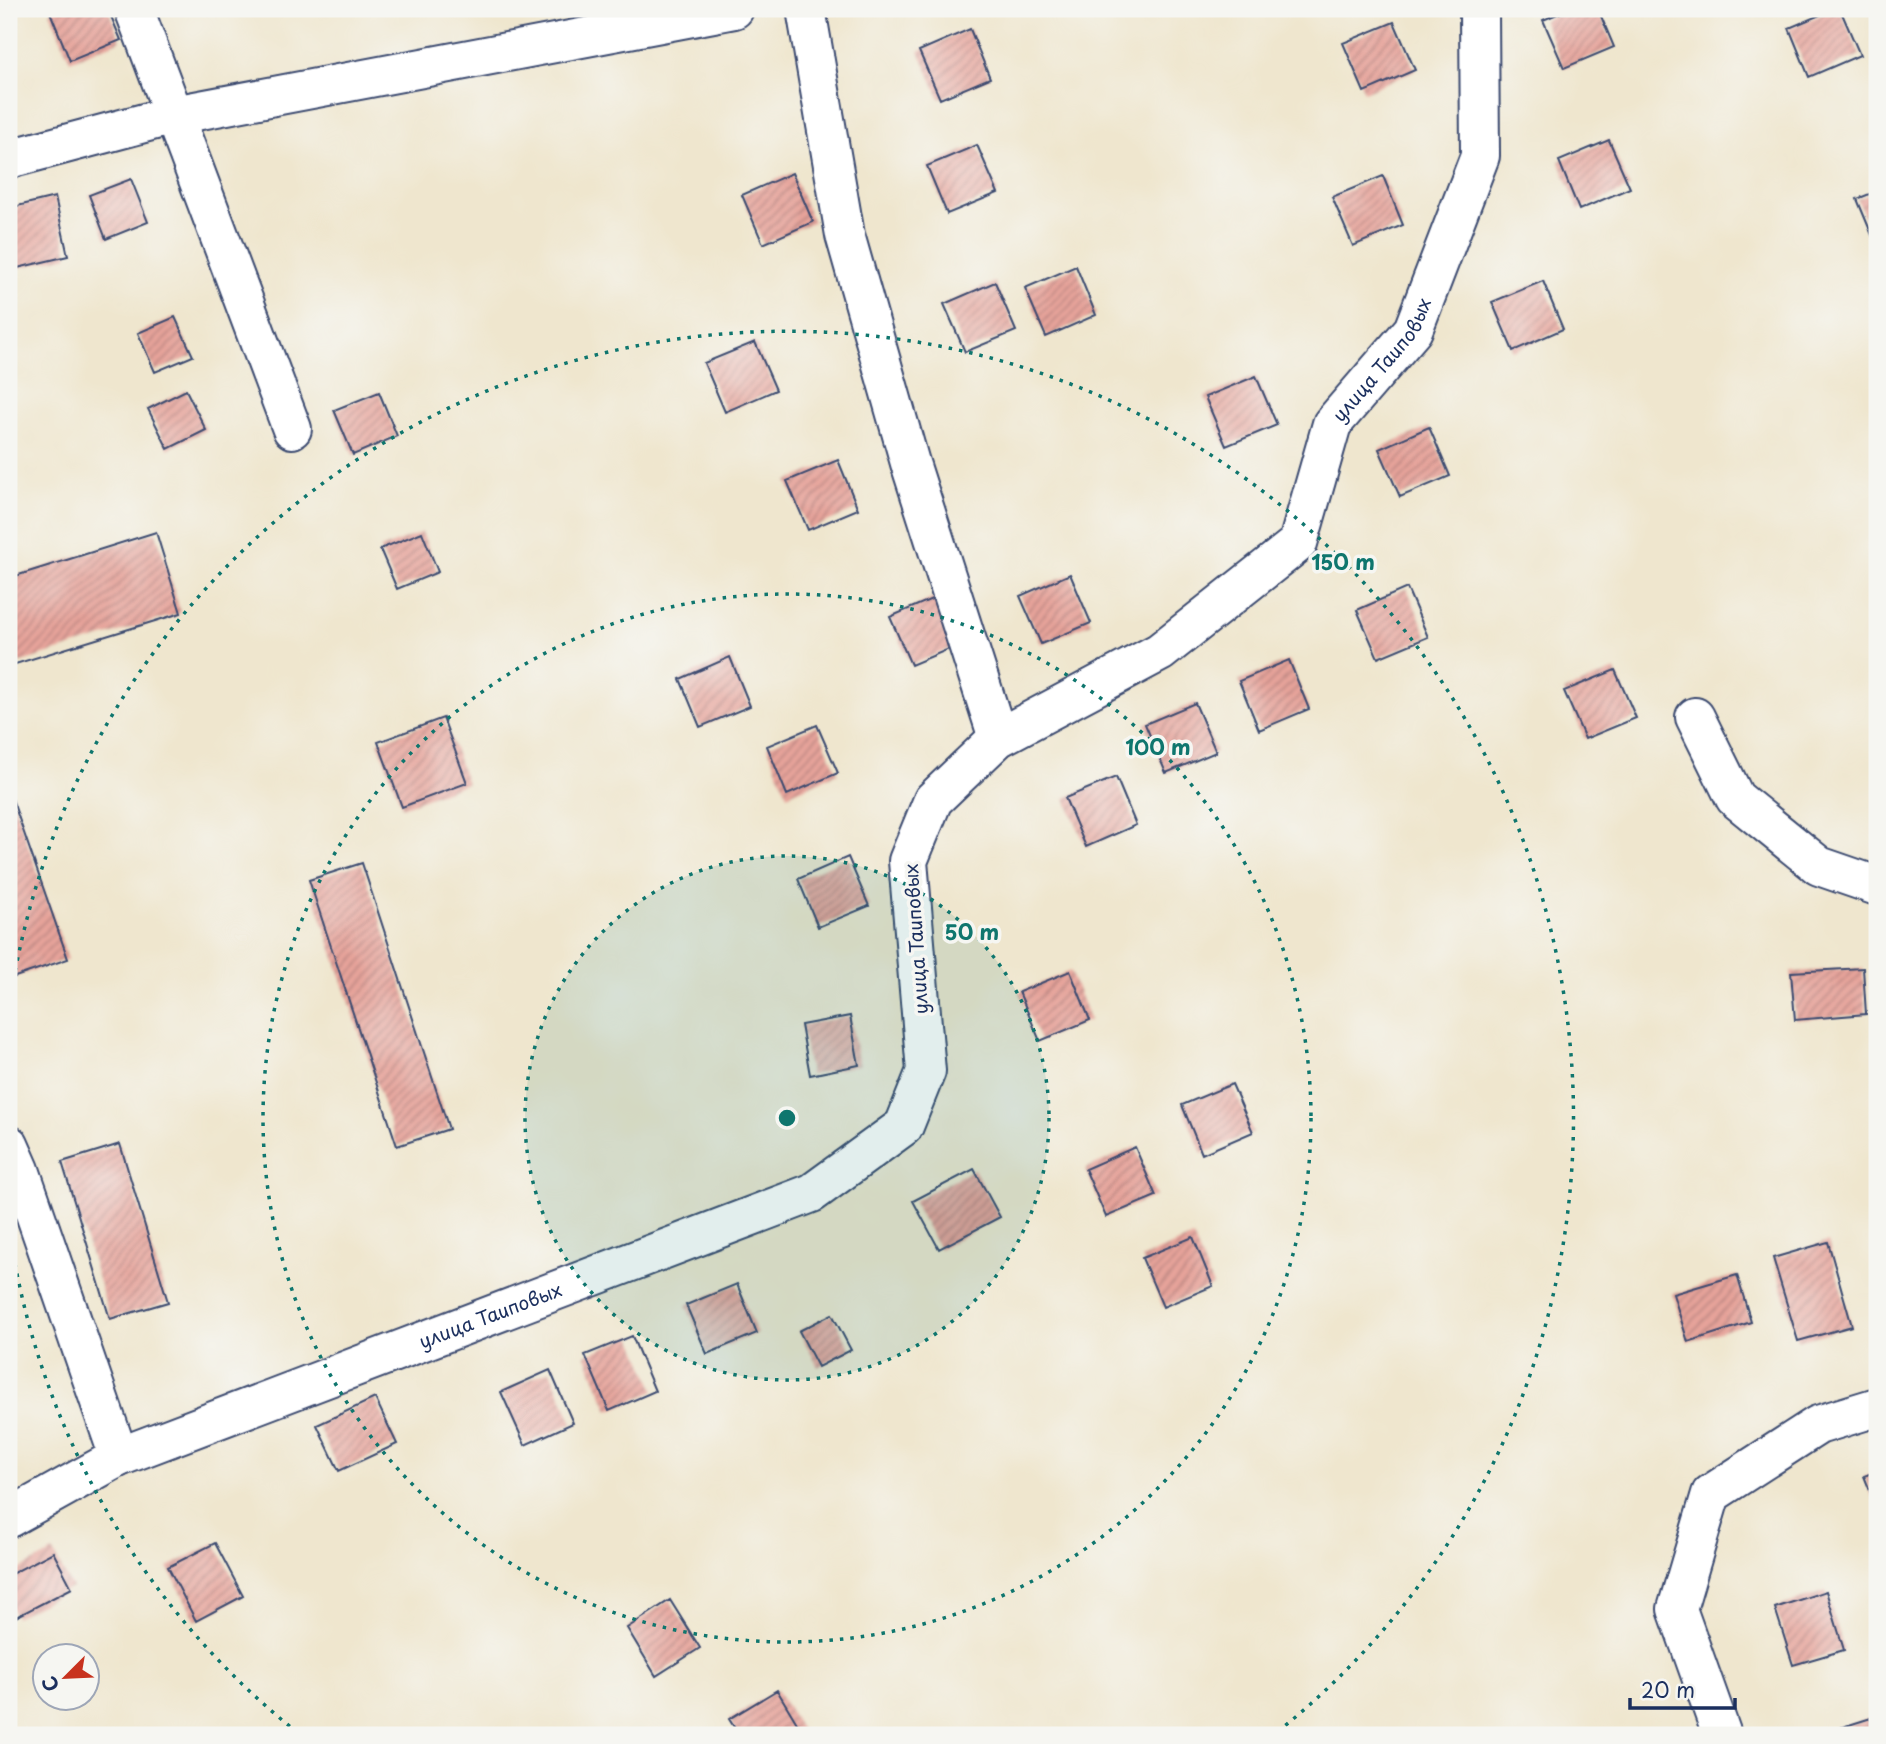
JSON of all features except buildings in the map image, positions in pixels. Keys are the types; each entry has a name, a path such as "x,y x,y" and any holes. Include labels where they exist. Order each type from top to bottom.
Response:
{"street":[{"path":"134,9 292,429"},
{"path":"9,159 174,115 734,9"},
{"path":"806,9 845,235 910,463 998,738"},
{"name":"улица Таиповых","path":"9,1518 120,1457 812,1193 904,1126 926,1071 908,861 933,800 998,738 1160,652 1298,543 1332,425 1413,330 1480,156 1479,9"},
{"path":"1695,717 1735,798 1819,866 1877,886"},
{"path":"9,1145 120,1457"},
{"path":"1722,1735 1677,1609 1711,1494 1818,1425 1877,1407"}]}
